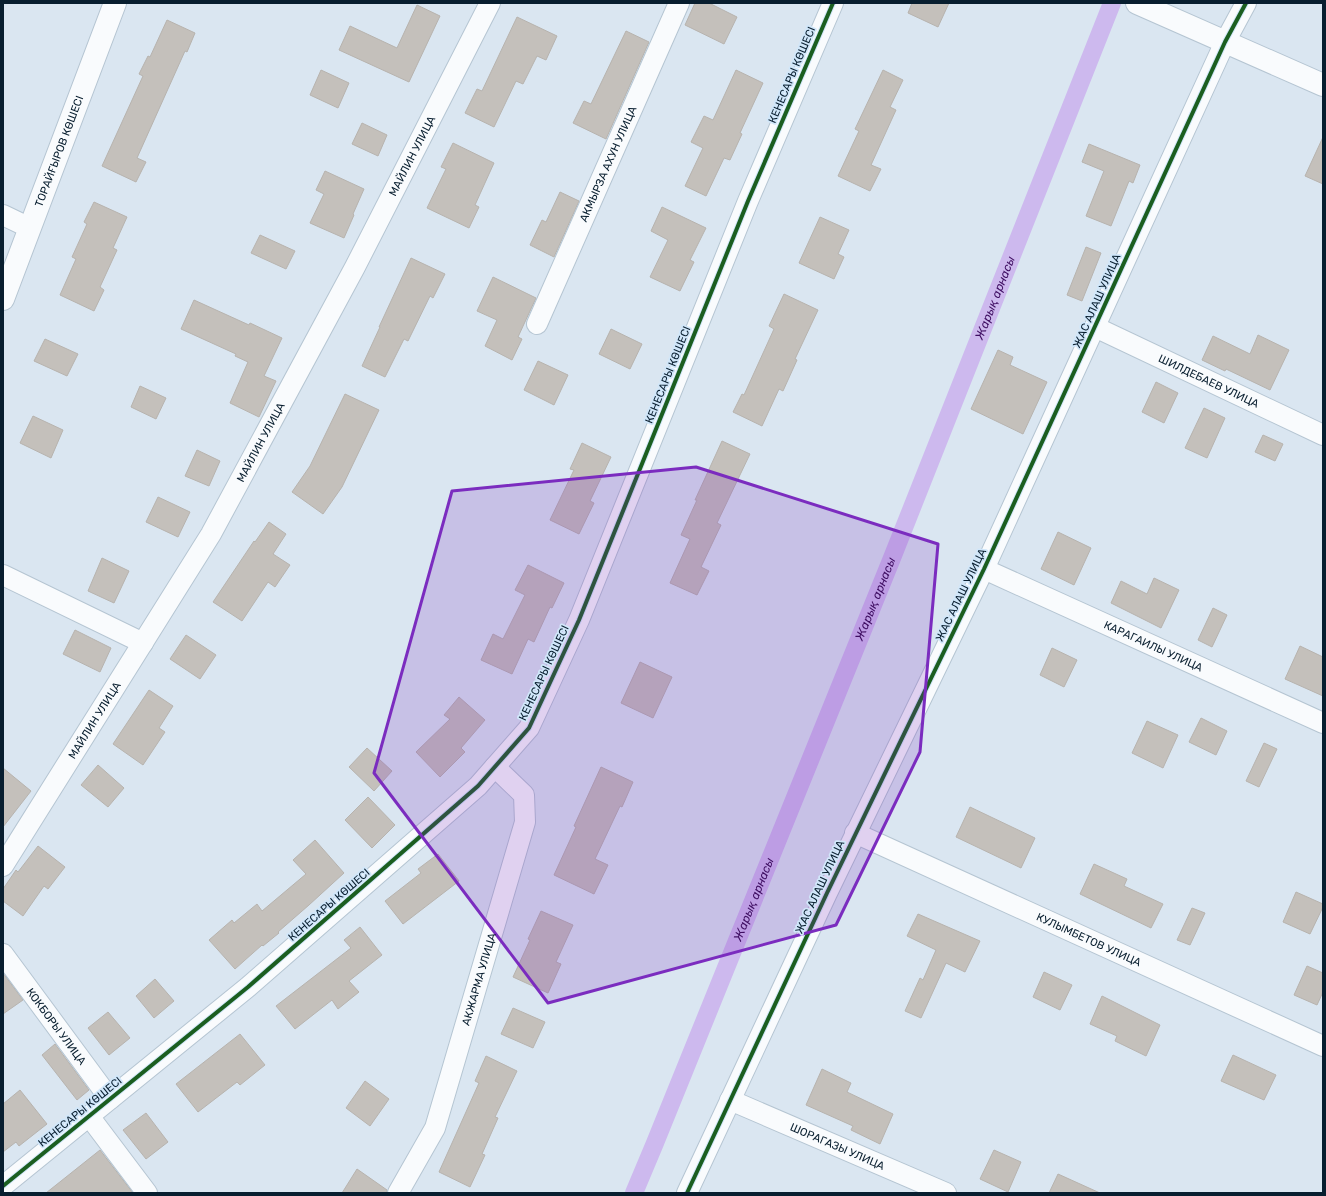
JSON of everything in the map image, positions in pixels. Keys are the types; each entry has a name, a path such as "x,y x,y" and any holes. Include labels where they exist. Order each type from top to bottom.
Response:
{"street":[{"name":"ТОРАЙҒЫРОВ КӨШЕСІ","path":"3,299 115,3"},
{"name":"МАЙЛИН УЛИЦА","path":"3,866 211,534 355,267 490,3"},
{"name":"АКМЫРЗА АХУН УЛИЦА","path":"537,324 679,3"},
{"name":"КЕНЕСАРЫ КӨШЕСІ","path":"3,1186 248,987 472,791 529,728 579,620 748,201 833,3"},
{"path":"1137,3 1323,85"},
{"name":"ЖАС АЛАШ УЛИЦА","path":"686,1193 855,833 984,569 1225,42 1246,3"},
{"path":"3,215 30,228"},
{"name":"ШИЛДЕБАЕВ УЛИЦА","path":"1095,327 1323,435"},
{"name":"КАРАГАИЛЫ УЛИЦА","path":"984,569 1323,723"},
{"path":"3,575 143,643"},
{"name":"АКЖАРМА УЛИЦА","path":"398,1193 435,1128 525,822 524,795 495,767"},
{"name":"КУЛЫМБЕТОВ УЛИЦА","path":"855,833 1323,1046"},
{"name":"КОКБОРЫ УЛИЦА","path":"3,954 110,1099"},
{"name":"ШОРАГАЗЫ УЛИЦА","path":"730,1100 946,1193"},
{"path":"89,1116 147,1193"}],"highlighted area":[{"path":"696,467 938,544 920,752 836,925 548,1003 374,773 452,491"}],"building":[{"path":"695,3 709,3 737,17 724,44 685,25"},
{"path":"912,3 949,3 938,27 908,13"},
{"path":"417,5 440,16 409,82 339,50 350,26 397,48"},
{"path":"517,17 557,36 546,60 537,56 523,84 516,81 494,127 465,113 477,89 482,91"},
{"path":"167,20 195,33 187,52 185,51 137,158 146,162 136,182 102,166 143,76 139,74 148,56 150,57"},
{"path":"626,31 649,42 606,139 573,123 584,101 591,104"},
{"path":"321,70 349,83 338,108 310,95"},
{"path":"736,70 763,83 740,133 742,134 730,160 724,158 706,196 685,186 703,148 691,142 704,116 713,120"},
{"path":"883,70 903,80 890,107 896,110 871,165 881,169 870,191 838,176 859,131 855,129"},
{"path":"362,123 387,135 378,156 352,144"},
{"path":"1323,137 1323,184 1305,176"},
{"path":"453,143 494,163 475,205 479,207 469,228 427,208 446,169 441,167"},
{"path":"1089,144 1140,165 1133,183 1129,181 1111,226 1086,216 1104,171 1082,162"},
{"path":"325,171 364,189 344,238 310,223 324,194 316,190"},
{"path":"560,192 579,201 554,257 530,245 542,220 546,222"},
{"path":"94,202 127,217 113,248 117,250 100,287 104,290 94,311 60,295 76,259 72,257 87,224 84,222"},
{"path":"662,207 706,228 690,260 694,262 680,291 650,277 668,240 651,231"},
{"path":"820,217 849,230 838,254 844,257 834,279 799,263"},
{"path":"260,235 295,251 286,269 251,253"},
{"path":"1086,247 1101,253 1082,301 1067,295"},
{"path":"411,258 445,274 433,298 430,296 408,341 404,339 385,377 362,366"},
{"path":"493,277 536,298 518,337 522,339 512,360 485,346 497,320 477,311"},
{"path":"784,294 818,310 795,359 797,360 783,391 779,389 762,426 733,412 742,394 744,395 774,329 769,326"},
{"path":"194,300 282,338 264,376 276,381 259,417 230,403 248,362 235,356 236,354 181,329"},
{"path":"611,329 642,344 630,369 599,354"},
{"path":"1258,335 1289,350 1270,390 1226,369 1225,371 1202,360 1213,336 1250,354"},
{"path":"45,339 78,354 67,376 34,361"},
{"path":"998,350 1013,357 1010,365 1047,382 1023,434 971,409"},
{"path":"538,361 568,375 554,405 524,390"},
{"path":"1156,382 1178,393 1164,423 1142,412"},
{"path":"140,386 166,398 156,419 131,407"},
{"path":"345,394 379,410 342,487 323,514 292,492 310,466"},
{"path":"1204,408 1225,418 1207,458 1185,448"},
{"path":"33,416 63,430 51,458 20,443"},
{"path":"1263,435 1283,444 1275,461 1255,452"},
{"path":"722,441 750,454 717,523 721,525 701,567 709,571 697,595 670,583 690,539 681,535"},
{"path":"582,443 611,457 590,501 594,503 579,534 550,520 574,470 570,469"},
{"path":"197,450 220,461 209,486 185,476"},
{"path":"158,497 190,512 178,537 146,522"},
{"path":"269,522 286,534 273,554 290,565 275,587 268,582 242,621 213,602 254,541 255,542"},
{"path":"1058,532 1091,548 1074,585 1041,569"},
{"path":"102,558 129,571 114,603 88,591"},
{"path":"528,565 564,583 552,608 550,607 534,642 528,639 512,674 481,660 493,634 503,639 525,595 515,590"},
{"path":"1154,578 1179,590 1161,628 1111,603 1121,581 1147,594"},
{"path":"1213,608 1227,615 1212,647 1198,640"},
{"path":"75,630 111,648 100,672 63,654"},
{"path":"186,635 216,655 200,679 170,659"},
{"path":"1300,646 1323,657 1323,696 1285,679"},
{"path":"1052,648 1077,660 1064,687 1040,675"},
{"path":"640,662 672,677 653,718 621,703"},
{"path":"149,690 173,706 159,728 165,732 143,765 113,744"},
{"path":"459,697 485,720 461,748 465,752 440,777 416,752 450,719 444,715"},
{"path":"1201,718 1227,731 1216,755 1189,742"},
{"path":"1147,721 1178,735 1163,768 1132,753"},
{"path":"1264,743 1277,749 1259,787 1246,781"},
{"path":"367,748 392,771 374,791 349,767"},
{"path":"98,765 124,788 108,807 81,785"},
{"path":"601,767 633,782 595,859 608,865 594,894 554,875 576,827 574,826"},
{"path":"3,768 31,791 3,827"},
{"path":"368,797 395,825 372,848 345,820"},
{"path":"970,807 1035,838 1021,868 956,837"},
{"path":"315,840 344,873 278,932 279,933 263,946 262,945 235,969 209,940 232,920 234,923 257,904 262,911 306,874 293,860"},
{"path":"38,846 65,867 48,889 44,886 23,916 3,901 3,889 16,870 18,872"},
{"path":"438,854 459,881 403,924 385,901 421,873 418,869"},
{"path":"1094,864 1127,879 1124,886 1163,904 1151,928 1080,894"},
{"path":"1296,892 1323,904 1310,934 1283,922"},
{"path":"1192,908 1205,913 1190,945 1177,940"},
{"path":"541,911 573,925 556,962 561,964 548,993 513,977"},
{"path":"918,914 980,941 965,972 946,963 921,1018 905,1011 920,978 923,980 936,950 907,936"},
{"path":"360,927 382,955 349,981 359,992 338,1009 332,1000 295,1029 276,1006 351,948 344,940"},
{"path":"1307,966 1323,973 1323,992 1317,1005 1294,995"},
{"path":"1044,972 1072,985 1060,1010 1033,997"},
{"path":"3,973 23,1000 3,1014"},
{"path":"155,979 174,1001 154,1018 136,996"},
{"path":"1102,996 1160,1025 1146,1056 1115,1041 1117,1036 1090,1024"},
{"path":"513,1008 545,1022 533,1048 501,1034"},
{"path":"108,1012 130,1038 109,1055 88,1028"},
{"path":"240,1034 265,1065 240,1085 237,1082 198,1112 176,1084"},
{"path":"55,1044 89,1090 77,1100 42,1055"},
{"path":"1233,1055 1276,1075 1264,1100 1221,1081"},
{"path":"486,1056 517,1071 495,1117 498,1118 482,1154 485,1155 470,1187 439,1172 479,1083 475,1081"},
{"path":"822,1069 851,1083 847,1092 893,1114 880,1144 851,1130 853,1126 806,1105"},
{"path":"365,1081 389,1099 370,1126 346,1108"},
{"path":"20,1090 47,1124 19,1146 16,1142 3,1152 3,1104"},
{"path":"146,1113 168,1142 146,1159 123,1130"},
{"path":"100,1150 133,1193 46,1193"},
{"path":"994,1150 1021,1162 1008,1192 980,1179"},
{"path":"357,1169 387,1190 387,1193 342,1193"},
{"path":"1058,1174 1100,1193 1049,1193"}],"waterway":[{"name":"Жарық арнасы","path":"634,1193 892,558 1112,3"}],"cycle path":[{"path":"3,1186 248,987 478,786 529,728 579,620 748,201 833,3"},
{"path":"687,1193 827,893 984,569 1225,42 1246,3"}]}
